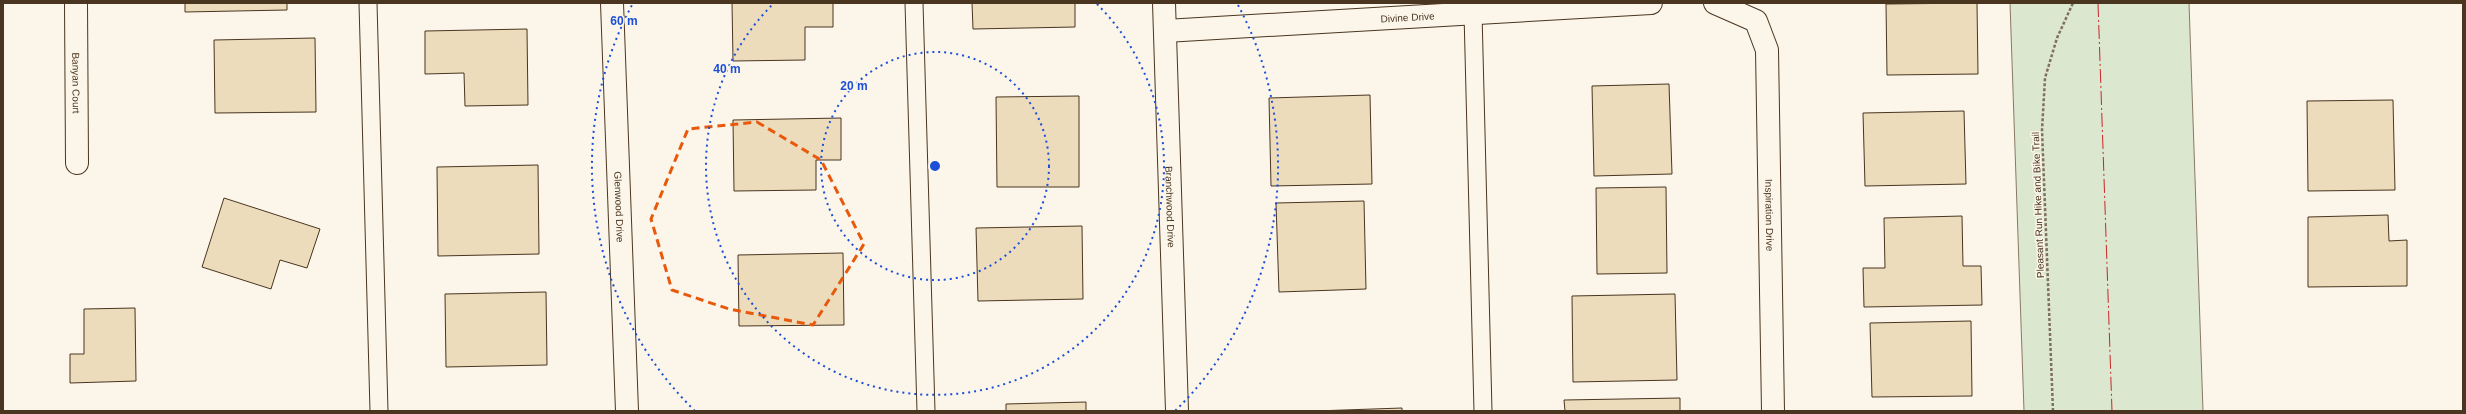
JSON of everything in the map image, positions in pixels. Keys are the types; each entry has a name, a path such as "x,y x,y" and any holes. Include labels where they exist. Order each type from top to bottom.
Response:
{"street":[{"name":"Banyan Court","path":"76,3 77,163"},
{"name":"Glenwood Drive","path":"612,3 628,411"},
{"name":"Branchwood Drive","path":"1164,3 1177,411"},
{"name":"Divine Drive","path":"1165,31 1651,3"},
{"name":"Inspiration Drive","path":"1715,3 1756,21 1767,50 1773,411"}],"lane":[{"path":"368,3 379,411"},
{"path":"914,3 926,411"},
{"path":"1473,13 1483,411"}],"path":[{"name":"Pleasant Run Hike and Bike Trail","path":"2053,411 2042,130 2045,78 2057,38 2073,3"}],"highlighted area":[{"path":"757,122 821,160 864,244 813,325 729,309 672,290 651,219 688,129"}],"green space":[{"path":"2010,3 2189,3 2203,411 2024,411"}],"building":[{"path":"185,3 287,3 287,10 185,12"},
{"path":"732,3 833,3 833,27 805,27 805,60 733,61"},
{"path":"972,3 1075,3 1075,27 973,29"},
{"path":"1977,3 1978,74 1887,75 1886,4"},
{"path":"527,29 528,105 465,106 464,73 425,74 425,31"},
{"path":"315,38 316,112 215,113 214,40"},
{"path":"1669,84 1672,174 1594,176 1592,86"},
{"path":"1370,95 1372,184 1271,186 1269,98"},
{"path":"1079,96 1079,187 997,187 996,97"},
{"path":"2393,100 2395,190 2308,191 2307,101"},
{"path":"1964,111 1966,184 1865,186 1863,113"},
{"path":"841,118 841,160 816,160 816,190 734,191 733,120"},
{"path":"538,165 539,254 438,256 437,167"},
{"path":"1666,187 1667,273 1597,274 1596,188"},
{"path":"224,198 320,229 307,268 280,260 271,289 202,267"},
{"path":"1364,201 1366,289 1279,292 1276,203"},
{"path":"2388,215 2389,241 2407,240 2407,286 2308,287 2308,217"},
{"path":"1962,216 1963,266 1981,266 1982,305 1864,307 1863,268 1885,268 1884,218"},
{"path":"1082,226 1083,299 978,301 976,228"},
{"path":"843,253 844,325 739,326 738,255"},
{"path":"546,292 547,365 446,367 445,294"},
{"path":"1675,294 1677,380 1573,382 1572,296"},
{"path":"135,308 136,381 70,383 70,354 84,354 84,309"},
{"path":"1971,321 1972,396 1872,397 1870,323"},
{"path":"1680,398 1680,411 1565,411 1564,400"},
{"path":"1086,402 1086,411 1006,411 1006,404"},
{"path":"1402,408 1402,411 1315,411"}],"power":[{"path":"2098,3 2112,411"}]}
